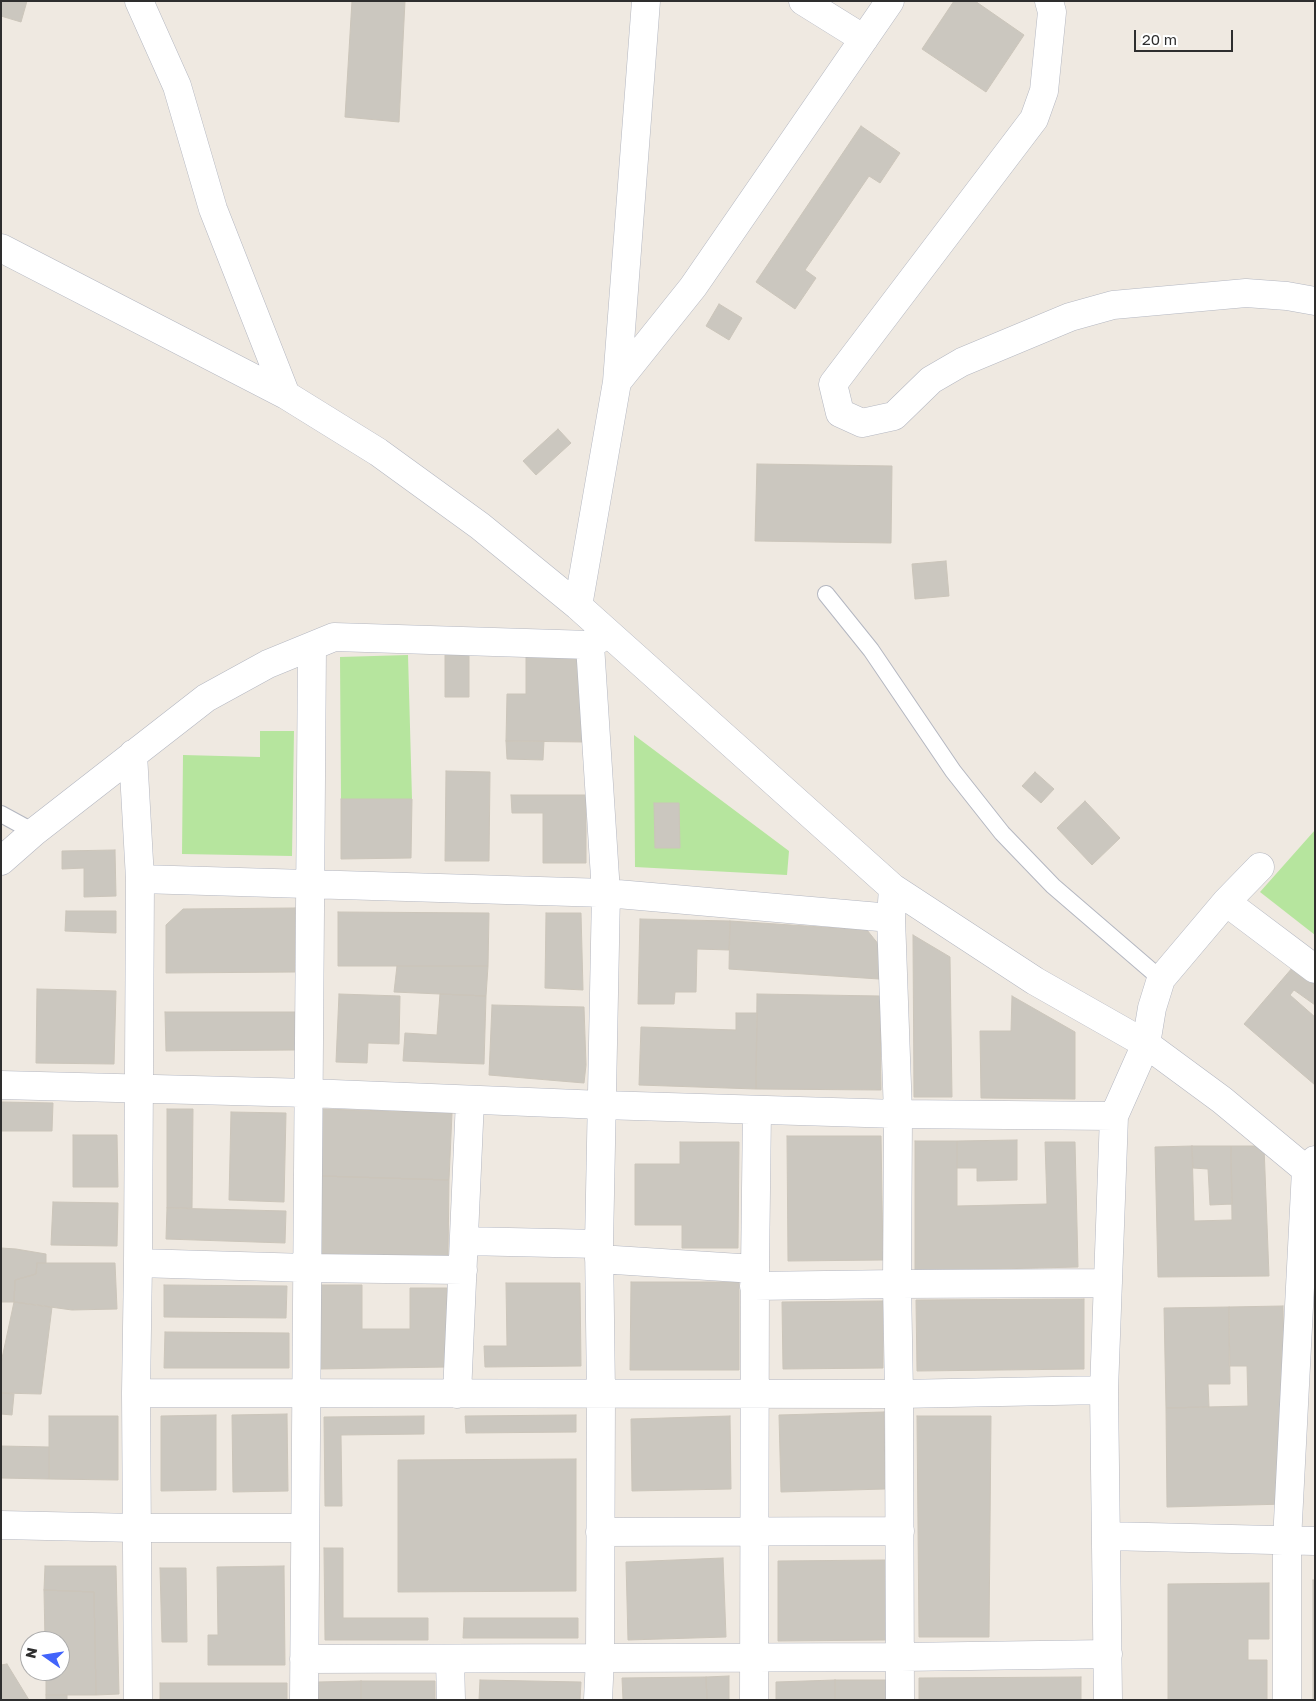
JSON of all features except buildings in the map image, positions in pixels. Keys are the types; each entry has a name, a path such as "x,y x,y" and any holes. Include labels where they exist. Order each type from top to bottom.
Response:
{"street":[{"path":"139,1 177,86 213,209 286,395"},
{"path":"578,606 617,382 646,1"},
{"path":"803,1 864,39"},
{"path":"617,382 693,287 890,1"},
{"path":"1049,1 1052,12 1044,91 1034,119 833,384 840,412 862,423 894,416 931,380 962,362 1070,317 1113,305 1246,293 1288,296 1315,301"},
{"path":"1,248 286,395 378,452 480,526 578,606 599,639 892,888 1035,981 1146,1044 1312,1169 1287,1541 1287,1700"},
{"path":"1,861 34,832 206,698 268,664 334,637 599,639"},
{"path":"598,1700 600,1658 601,1394 599,1252 606,893 599,639"},
{"path":"304,1700 312,646"},
{"path":"133,754 140,879 136,1393 138,1700"},
{"path":"1108,1700 1104,1390 1114,1116 1146,1044 1152,1008 1161,979 1226,902 1260,867"},
{"path":"140,879 606,893 891,918"},
{"path":"892,888 891,918 898,1114 897,1284 900,1394 900,1700"},
{"path":"1226,902 1315,969"},
{"path":"1,1085 309,1093 602,1105 898,1114 1114,1116"},
{"path":"458,1394 470,1100"},
{"path":"754,1700 757,1110"},
{"path":"464,1241 599,1252 755,1278 897,1284 1108,1283"},
{"path":"138,1263 462,1270"},
{"path":"136,1393 900,1394 1104,1390"},
{"path":"1,1525 136,1528 305,1528"},
{"path":"600,1532 900,1531"},
{"path":"1106,1536 1315,1541"},
{"path":"304,1659 755,1658 1108,1654"},
{"path":"450,1659 451,1700"}],"lane":[{"path":"826,594 871,650 953,771 1002,833 1053,886 1161,979"},
{"path":"1,814 34,832"}],"green space":[{"path":"408,655 412,799 341,799 340,657"},
{"path":"260,731 294,731 292,856 182,854 183,755 260,757"},
{"path":"634,735 789,851 787,875 635,867"},
{"path":"1315,830 1315,935 1260,892"}]}
